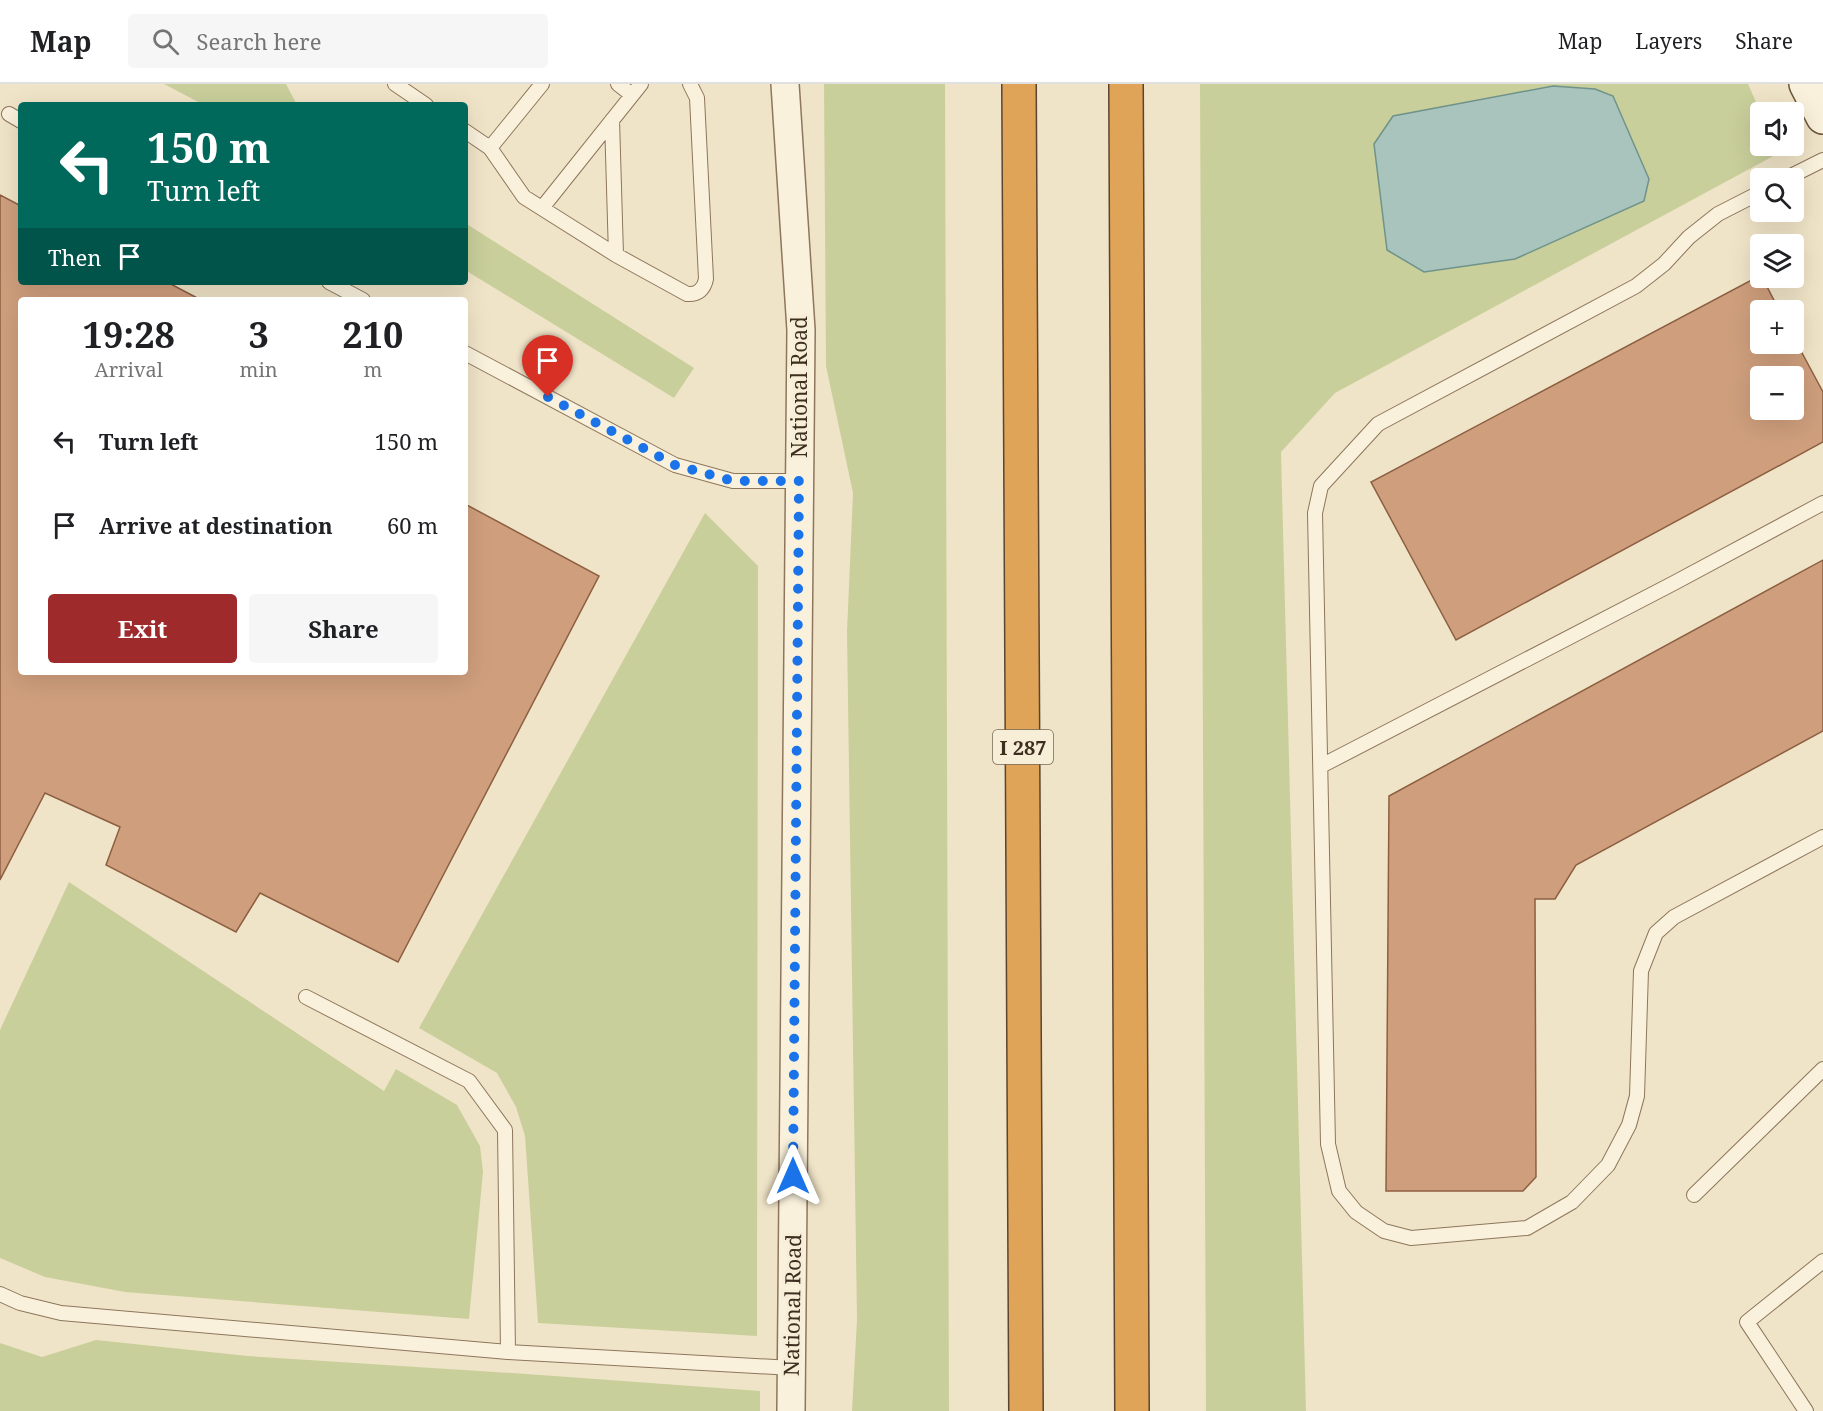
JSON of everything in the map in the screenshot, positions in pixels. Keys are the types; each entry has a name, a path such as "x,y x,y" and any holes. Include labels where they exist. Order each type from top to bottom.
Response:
{"highway":[{"name":"I 287","path":"1019,84 1026,1411"},
{"path":"1126,84 1132,1411"}],"main road":[{"path":"1806,84 1823,117"}],"street":[{"name":"National Road","path":"785,84 801,330 791,1411"}],"lane":[{"path":"395,84 422,102"},
{"path":"490,148 542,84"},
{"path":"542,208 636,90 618,84"},
{"path":"468,133 490,148 524,197 616,255 687,294 694,294 704,285 705,267 697,98 690,84"},
{"path":"612,120 616,255"},
{"path":"1804,170 1823,160"},
{"path":"1750,198 1718,214 1689,237 1664,264 1636,286 1378,424 1321,486 1315,513 1328,1144 1339,1191 1356,1212 1384,1232 1411,1238 1527,1228 1572,1202 1608,1165 1629,1125 1637,1096 1641,971 1656,933 1674,917 1823,837"},
{"path":"335,285 357,297"},
{"path":"468,355 675,465 733,481 799,481"},
{"path":"1320,766 1674,583 1823,503"},
{"path":"306,997 469,1081 505,1130 508,1352"},
{"path":"1694,1195 1823,1069"},
{"path":"1806,1411 1747,1322 1823,1261"},
{"path":"0,1294 20,1303 61,1313 508,1352 792,1368"}],"green space":[{"path":"164,84 286,84 295,102 198,102"},
{"path":"824,84 945,84 949,1411 852,1411 857,1320 847,632 853,493 826,366"},
{"path":"1200,84 1748,84 1756,102 1750,102 1750,156 1773,156 1335,393 1281,452 1306,1411 1206,1411"},
{"path":"468,225 694,368 674,398 468,272"},
{"path":"705,513 758,566 757,1336 538,1323 525,1136 516,1107 497,1073 419,1028"},
{"path":"69,882 384,1091 396,1069 457,1105 480,1146 483,1172 469,1319 125,1292 45,1277 0,1258 0,1030"},
{"path":"96,1340 248,1356 760,1391 760,1411 0,1411 0,1343 42,1357"}],"water":[{"path":"1553,86 1595,89 1613,96 1649,179 1644,201 1515,259 1424,272 1387,250 1374,144 1393,116"}],"building":[{"path":"0,195 18,204 18,285 173,285 195,297 18,297 18,675 468,675 468,506 599,576 398,962 260,893 236,932 106,865 120,827 45,793 0,880"},
{"path":"1750,281 1750,288 1768,288 1774,300 1750,300 1750,354 1803,354 1823,392 1823,442 1456,640 1371,482"},
{"path":"1823,560 1823,731 1576,865 1555,899 1535,899 1536,1177 1523,1191 1386,1191 1389,796"}],"route":[{"path":"548,397 675,465 733,481 799,481 793,1176"}]}
